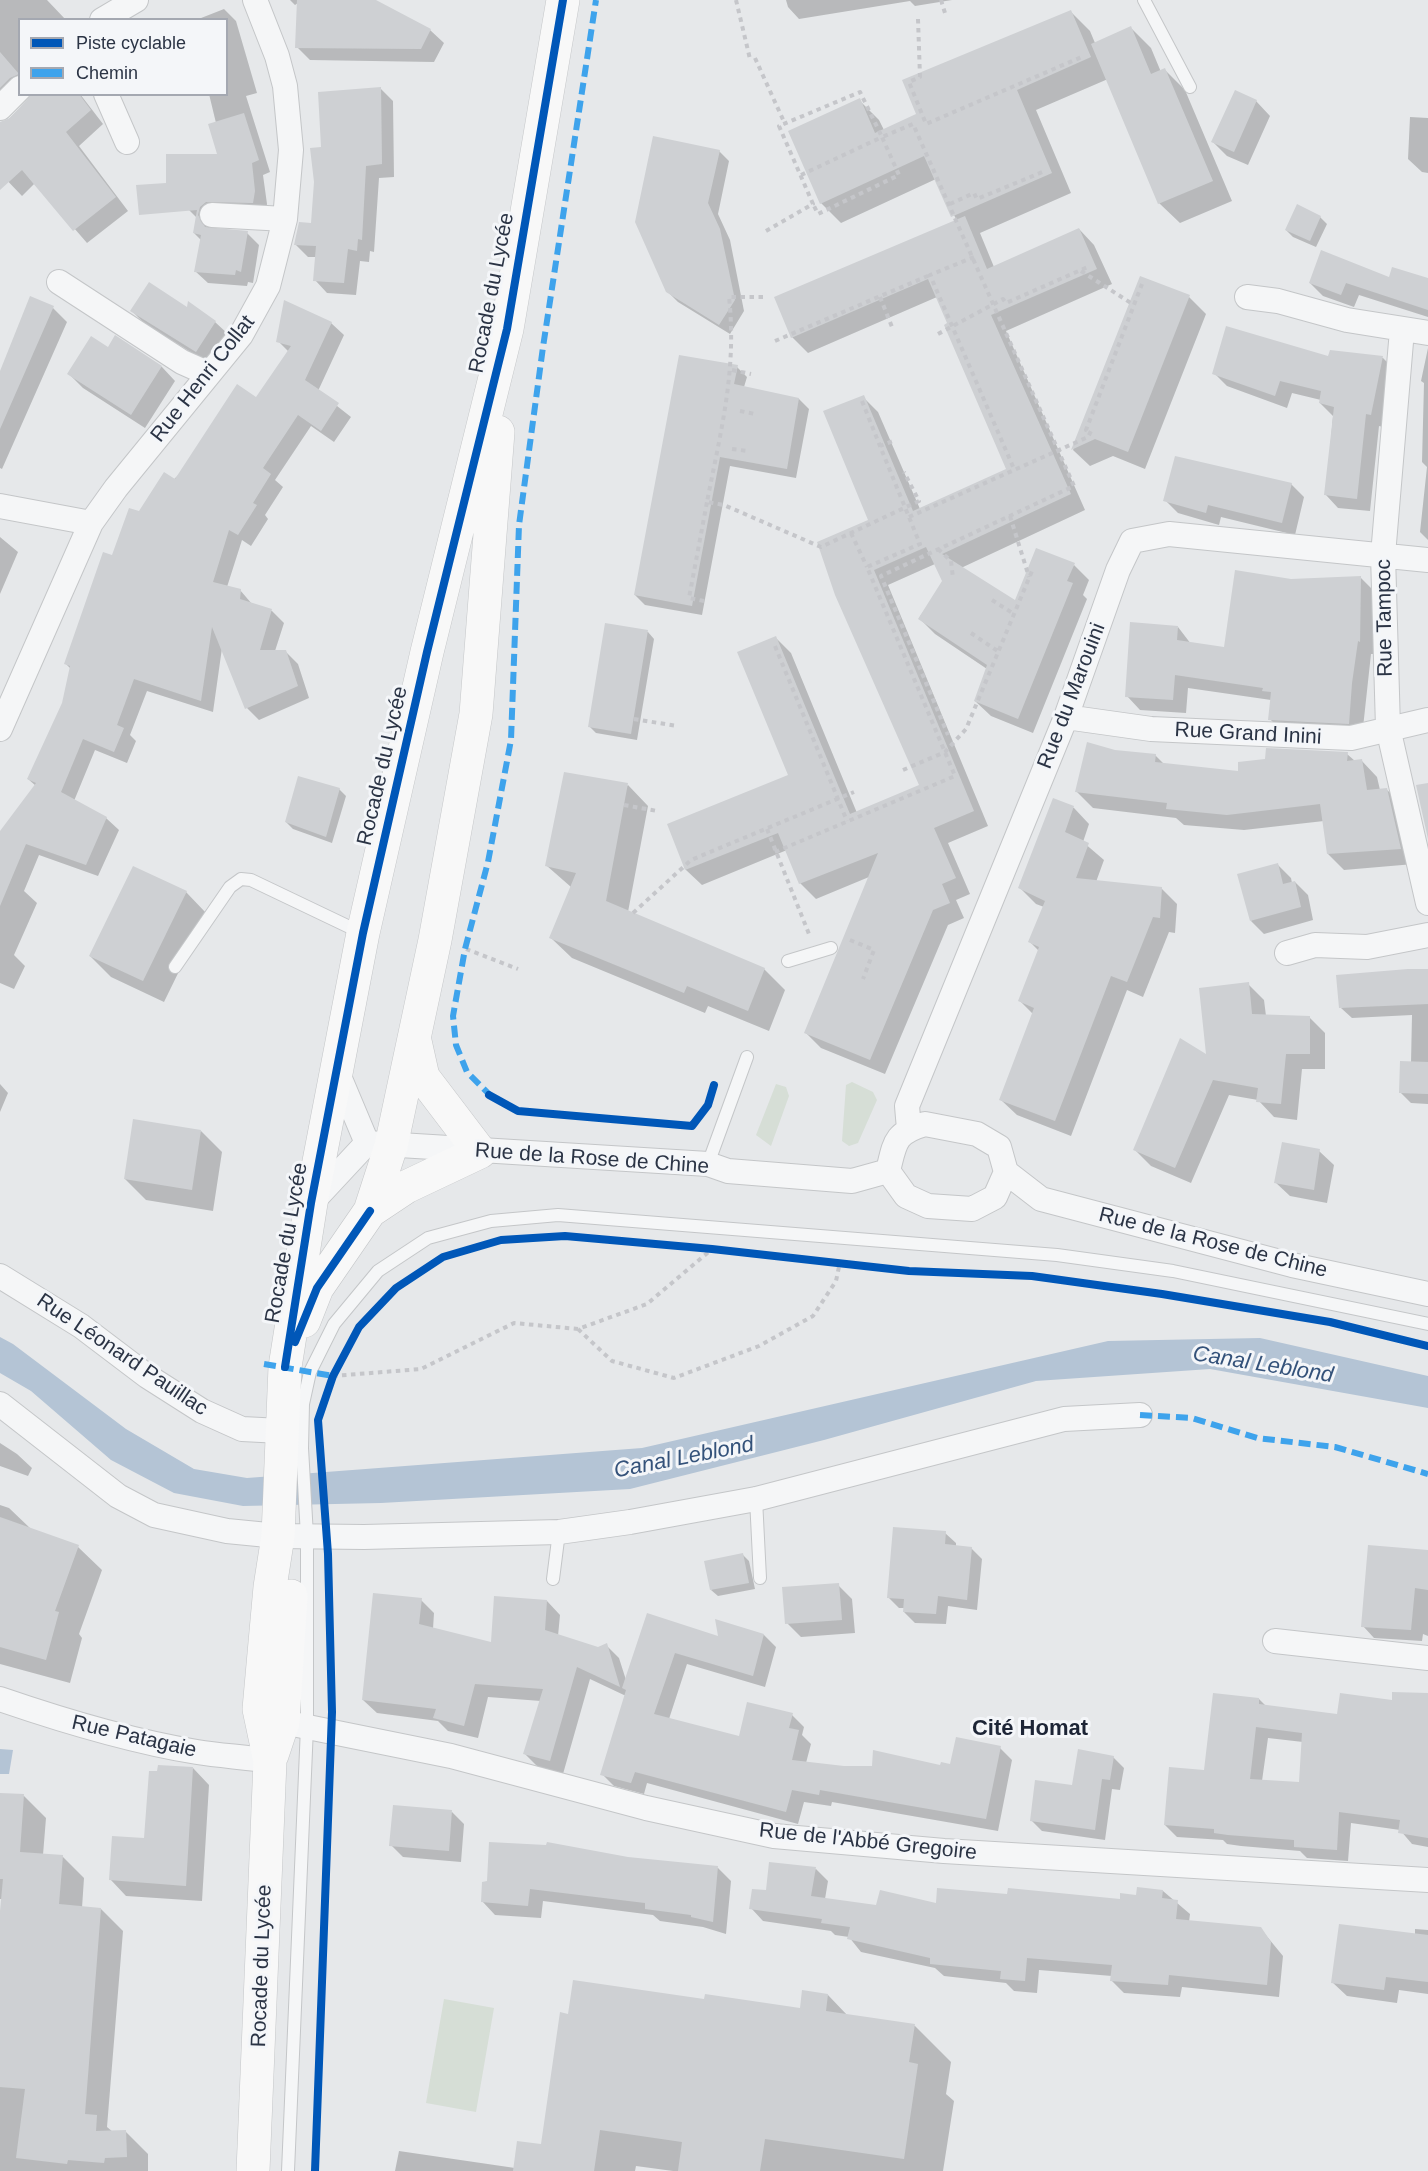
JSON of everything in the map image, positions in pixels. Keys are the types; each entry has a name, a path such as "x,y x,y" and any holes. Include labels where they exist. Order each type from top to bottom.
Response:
{"main road":[{"name":"Rocade du Lycée","path":"270,1761 295,1725 292,1585 297,1532 288,1445 285,1367 311,1203 338,1074 363,933 427,652 507,328 563,0"},
{"name":"Rocade du Lycée","path":"285,1367 317,1288 370,1210 379,1145 413,1034 435,940 476,714 507,328"},
{"path":"370,1210 406,1187 480,1152 423,1077 413,1034"},
{"name":"Rocade du Lycée","path":"253,2171 270,1761 259,1709 270,1587 297,1532"},
{"path":"270,1587 279,1612 273,1704 295,1725"}],"street":[{"path":"105,18 136,0"},
{"name":"Rue Henri Collat","path":"0,729 91,523 116,488 241,335 268,286 285,219 291,150 290,118 277,56 255,0"},
{"path":"0,108 18,90"},
{"path":"107,96 128,142"},
{"path":"212,215 285,219"},
{"path":"59,282 182,362 209,374"},
{"path":"1247,297 1278,301 1347,320 1428,333"},
{"name":"Rue Tampoc","path":"1402,330 1383,555 1388,728 1428,903"},
{"path":"0,506 91,523"},
{"name":"Rue du Marouini","path":"909,1129 907,1106 1066,717 1118,570 1132,541 1169,534 1428,560"},
{"name":"Rue Grand Inini","path":"1066,717 1151,729 1351,738 1428,720"},
{"path":"1287,952 1315,945 1367,947 1428,935"},
{"path":"311,1203 341,1168 379,1145 338,1074"},
{"path":"925,1124 977,1134 999,1147 1006,1172 995,1197 972,1209 928,1206 906,1196 888,1171 897,1137 909,1129 925,1124"},
{"name":"Rue de la Rose de Chine","path":"379,1145 708,1164 728,1171 852,1181 888,1171"},
{"name":"Rue de la Rose de Chine","path":"1006,1172 1041,1199 1292,1265 1428,1294"},
{"name":"Rue Léonard Pauillac","path":"0,1276 81,1326 147,1376 202,1411 242,1429 288,1445"},
{"path":"0,1404 118,1496 154,1515 216,1529 441,1537 559,1532 630,1522 756,1498 1064,1419 1140,1415"},
{"path":"1275,1641 1428,1658"},
{"name":"Rue Patagaie","path":"0,1699 58,1720 140,1740 197,1752 270,1761"},
{"name":"Rue de l'Abbé Gregoire","path":"295,1725 451,1756 646,1808 774,1836 944,1851 1428,1880"}],"lane":[{"path":"1144,0 1190,87"},
{"path":"175,967 230,887 241,879 251,880 363,933"},
{"path":"788,960 831,948"},
{"path":"708,1164 747,1057"},
{"path":"288,1445 303,1404 310,1372 334,1324 378,1271 428,1238 491,1221 558,1215 1057,1255 1173,1271 1428,1324"},
{"path":"756,1498 760,1578"},
{"path":"553,1579 559,1532"},
{"path":"288,2171 295,1725"}],"path":[{"path":"736,0 750,59"},
{"path":"941,0 945,13"},
{"path":"918,19 920,77 909,82 926,124 1084,56"},
{"path":"755,58 785,124"},
{"path":"860,92 899,175 818,214 779,126 785,124 860,92"},
{"path":"801,175 924,120"},
{"path":"914,124 1074,486 881,576 948,735"},
{"path":"950,204 974,193 977,200 1045,171"},
{"path":"766,231 813,204"},
{"path":"775,341 974,256"},
{"path":"938,334 1003,298 1006,303 1090,266"},
{"path":"1080,271 1134,305"},
{"path":"930,275 1014,470"},
{"path":"909,517 1088,437 1090,431 1086,430 1142,284"},
{"path":"704,602 689,598 732,370 734,341 729,297 763,297"},
{"path":"880,297 892,327"},
{"path":"732,370 750,374"},
{"path":"862,401 920,544 867,567"},
{"path":"740,411 755,414"},
{"path":"880,446 893,441"},
{"path":"732,449 748,451"},
{"path":"707,502 724,505 821,547 919,501 904,472"},
{"path":"1010,516 1029,577"},
{"path":"775,852 956,776 851,533"},
{"path":"938,549 951,561 953,578"},
{"path":"903,770 945,752 966,729 1032,571"},
{"path":"992,600 1014,614"},
{"path":"971,633 999,652"},
{"path":"775,646 847,821"},
{"path":"634,719 677,726"},
{"path":"633,913 691,860 854,792"},
{"path":"624,805 657,811"},
{"path":"767,829 815,951"},
{"path":"831,948 837,935 874,950 862,979"},
{"path":"465,949 518,969"},
{"path":"700,1248 722,1250"},
{"path":"333,1376 421,1369 514,1323 578,1329 647,1304 712,1249"},
{"path":"578,1329 612,1361 674,1378 759,1346 813,1316 836,1281 840,1262 829,1261"},
{"path":"333,1376 338,1366"}],"shaded area":[{"path":"852,1082 873,1092 877,1100 858,1143 849,1146 842,1141 846,1085"},
{"path":"776,1084 786,1087 789,1096 771,1146 756,1135"},
{"path":"444,1999 494,2008 476,2112 426,2103"}],"water":[{"name":"Canal Leblond","path":"0,1337 13,1344 126,1429 194,1469 247,1478 642,1448 1108,1341 1260,1338 1428,1376 1428,1408 1210,1369 1036,1381 824,1440 630,1489 381,1503 243,1506 174,1493 111,1460 31,1391 0,1373"},
{"path":"0,1749 13,1750 9,1774 0,1774"}],"building":[{"path":"297,0 376,0 431,29 421,49 295,48"},
{"path":"1071,10 1091,57 1017,90 1052,173 951,217 924,156 820,204 788,131 860,98 875,133 916,114 902,80"},
{"path":"1131,26 1151,74 1165,68 1213,181 1158,204 1091,44"},
{"path":"0,52 18,74 10,78 0,88"},
{"path":"381,87 382,164 366,166 362,240 358,239 357,251 348,249 344,283 313,281 316,246 294,245 299,222 311,223 314,182 310,148 321,147 318,92"},
{"path":"1235,90 1257,100 1234,152 1211,142"},
{"path":"30,96 80,96 91,110 66,132 116,197 73,231 22,170 0,190 0,122 10,118"},
{"path":"244,113 259,160 252,163 255,191 253,203 206,202 200,207 198,215 205,227 248,231 241,272 236,270 235,275 194,272 201,235 193,233 197,210 139,215 136,185 166,183 166,154 217,154 208,124"},
{"path":"653,136 720,150 708,203 720,229 735,300 719,325 666,292 635,222"},
{"path":"1297,204 1321,216 1310,241 1285,230"},
{"path":"965,216 987,269 1079,228 1097,269 991,315 1071,494 942,554 1015,600 1036,548 1075,563 1067,581 1073,583 1018,719 974,701 987,665 918,619 942,581 926,547 874,570 974,811 934,828 956,878 942,884 950,903 933,910 870,1060 804,1033 878,853 799,884 778,833 685,870 667,824 788,775 737,652 776,636 850,814 919,785 835,595 817,542 868,520 823,411 864,395 913,511 1006,469 944,325 947,323 928,279 791,338 774,297"},
{"path":"1321,250 1389,277 1392,267 1428,278 1428,310 1346,283 1341,295 1309,283"},
{"path":"1140,276 1190,295 1128,452 1095,439 1071,450"},
{"path":"149,282 187,307 188,301 216,321 196,352 130,311"},
{"path":"30,296 54,306 0,429 0,371"},
{"path":"284,300 332,322 305,380 339,403 321,431 298,415 263,468 271,474 253,503 257,505 238,535 229,530 213,582 241,589 240,599 272,609 260,650 286,650 298,686 245,709 212,627 201,701 134,679 117,725 124,728 114,752 83,739 61,792 107,817 86,865 26,844 0,906 0,831 36,783 27,779 62,703 70,666 64,664 103,552 112,555 129,508 139,511 164,472 175,479 237,384 256,397 291,346 276,342"},
{"path":"1226,326 1328,356 1330,350 1383,356 1371,415 1366,414 1357,499 1324,495 1334,407 1319,403 1321,391 1280,381 1275,396 1212,374"},
{"path":"115,335 162,366 131,415 67,374 91,336 108,347"},
{"path":"679,355 738,365 734,384 799,398 787,469 720,457 692,606 634,595"},
{"path":"1175,456 1292,483 1282,523 1208,505 1206,513 1163,501"},
{"path":"1235,570 1291,579 1361,576 1360,642 1358,641 1352,683 1349,724 1268,720 1271,692 1262,691 1263,688 1175,675 1173,700 1125,697 1130,622 1178,626 1177,640 1224,647"},
{"path":"605,623 648,630 631,734 588,727"},
{"path":"1087,742 1115,750 1156,754 1155,762 1238,771 1238,762 1265,759 1266,748 1348,752 1347,761 1362,759 1367,790 1387,788 1401,849 1327,854 1320,804 1227,815 1166,809 1167,803 1075,792"},
{"path":"564,772 628,783 606,901 765,968 748,1011 687,986 684,993 549,938 576,873 545,866"},
{"path":"298,776 340,788 326,837 285,822"},
{"path":"1428,783 1428,839 1416,785"},
{"path":"1053,798 1074,806 1065,832 1089,843 1076,878 1162,887 1160,918 1153,917 1127,982 1111,976 1055,1121 999,1100 1034,1008 1018,1001 1039,947 1028,942 1045,901 1018,888"},
{"path":"1278,863 1283,884 1295,881 1301,907 1250,921 1237,874"},
{"path":"133,866 187,891 143,981 89,956"},
{"path":"1428,969 1428,1004 1339,1008 1336,975"},
{"path":"1249,982 1252,1014 1310,1016 1310,1054 1286,1054 1281,1104 1256,1102 1258,1088 1213,1080 1175,1168 1133,1150 1180,1038 1206,1054 1199,988"},
{"path":"1400,1061 1428,1062 1428,1094 1399,1093"},
{"path":"133,1119 201,1130 192,1190 124,1179"},
{"path":"1282,1142 1320,1149 1314,1190 1274,1183"},
{"path":"0,1517 79,1545 55,1611 59,1612 46,1660 0,1647"},
{"path":"893,1527 946,1531 945,1544 972,1547 967,1600 938,1596 936,1614 903,1612 904,1599 887,1598"},
{"path":"1368,1545 1428,1550 1428,1590 1415,1588 1411,1630 1361,1627"},
{"path":"743,1553 749,1583 710,1590 704,1561"},
{"path":"839,1583 842,1620 785,1624 782,1587"},
{"path":"373,1593 422,1598 419,1624 491,1642 494,1596 547,1600 545,1630 598,1647 607,1643 620,1687 577,1667 550,1761 523,1754 543,1689 475,1684 464,1726 433,1718 436,1709 362,1700"},
{"path":"647,1613 718,1636 715,1619 764,1634 753,1676 675,1653 654,1714 739,1736 747,1702 793,1713 789,1728 799,1730 792,1760 844,1766 872,1766 873,1750 940,1765 941,1762 950,1764 956,1737 1001,1746 986,1819 820,1790 819,1795 792,1790 786,1812 635,1772 631,1783 600,1775 626,1690 622,1688"},
{"path":"1392,1692 1428,1693 1428,1838 1398,1833 1400,1820 1339,1812 1337,1850 1294,1847 1294,1840 1228,1835 1214,1833 1214,1829 1164,1825 1169,1767 1204,1770 1213,1693 1259,1698 1259,1704 1337,1714 1340,1693 1392,1700","holes":["1256,1727 1302,1733 1299,1782 1250,1779"]},
{"path":"1078,1749 1114,1756 1110,1780 1102,1779 1095,1830 1030,1821 1035,1780 1072,1785"},
{"path":"158,1765 193,1767 186,1886 109,1880 112,1836 144,1838 149,1771 157,1771"},
{"path":"0,1793 24,1794 20,1852 63,1855 59,1904 101,1908 85,2114 97,2115 96,2131 126,2130 127,2157 105,2158 104,2163 68,2160 67,2164 16,2158 25,2089 0,2087 0,1911 3,1879 0,1879"},
{"path":"393,1805 452,1810 449,1851 389,1846"},
{"path":"489,1842 546,1845 547,1842 628,1857 718,1866 713,1922 691,1917 691,1915 645,1909 645,1903 530,1889 528,1906 481,1902 482,1882 487,1881"},
{"path":"769,1862 816,1867 811,1896 876,1905 880,1890 936,1903 937,1888 1007,1894 1008,1888 1120,1899 1120,1893 1136,1895 1137,1887 1163,1890 1162,1898 1178,1900 1176,1919 1261,1927 1271,1942 1267,1985 1169,1975 1168,1985 1110,1981 1112,1965 1027,1958 1025,1981 1000,1979 1001,1971 930,1964 930,1958 847,1939 850,1927 821,1923 822,1919 749,1909 752,1889 766,1890"},
{"path":"1339,1924 1428,1935 1428,1982 1386,1977 1384,1990 1331,1983"},
{"path":"573,1980 704,1999 705,1994 800,2008 802,1990 828,1994 826,2011 915,2024 909,2062 918,2064 904,2159 765,2139 760,2171 678,2171 682,2142 600,2130 594,2171 513,2171 517,2141 541,2144 560,2012 568,2014"}],"marked path":[{"path":"492,1097 467,1072 456,1045 453,1016 465,949 488,862 511,740 519,525 543,347 596,0"},
{"path":"264,1364 333,1376 332,1379"},
{"path":"1140,1415 1192,1418 1257,1438 1335,1447 1428,1474"}],"cycle path":[{"path":"285,1367 311,1203 363,933 427,652 507,329 563,0"},
{"path":"489,1095 518,1111 692,1126 708,1105 714,1085"},
{"path":"295,1342 317,1288 370,1211"},
{"path":"315,2171 332,1712 328,1554 318,1420 333,1376 359,1327 396,1288 443,1257 501,1240 565,1236 712,1249 909,1271 1032,1276 1162,1294 1330,1322 1428,1346"}],"district":[{"name":"Cité Homat","path":"1030,1729"}]}
